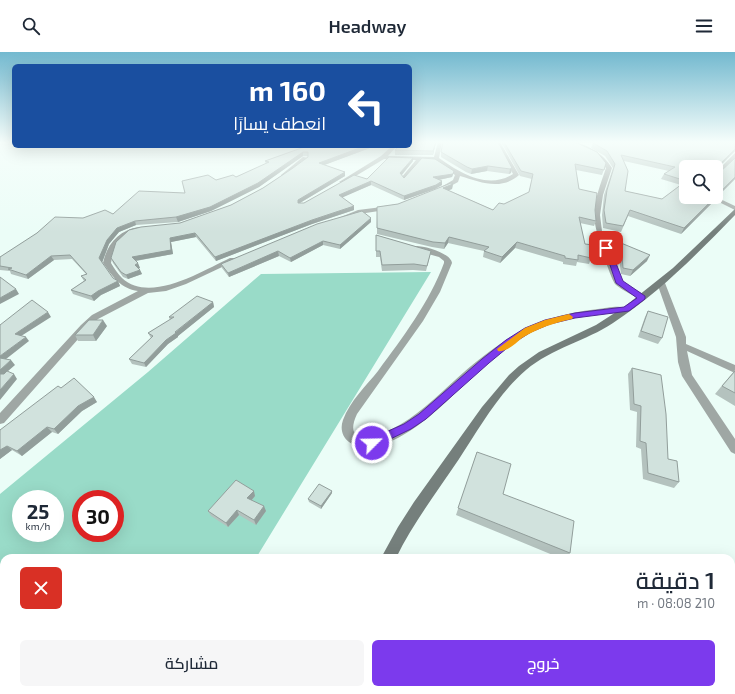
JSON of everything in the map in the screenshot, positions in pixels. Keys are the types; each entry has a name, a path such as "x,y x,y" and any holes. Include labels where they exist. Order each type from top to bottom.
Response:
{"main road":[{"path":"390,554 422,499 475,425 513,377 523,367 547,351 608,322 626,310 661,283 735,211"}],"street":[{"path":"275,181 287,172"},
{"path":"334,187 359,172"},
{"path":"404,178 409,172"},
{"path":"455,172 492,184 504,182 516,175 514,172"},
{"path":"608,172 600,195 597,215 600,230 619,283 642,297"},
{"path":"432,194 456,181 458,174"},
{"path":"723,202 735,208"},
{"path":"330,222 358,212 395,207"},
{"path":"145,291 129,286 119,280 108,263 111,249 126,233 136,229 149,228"},
{"path":"405,245 444,256 448,260 448,263 440,284 381,374 354,409 348,420 348,433 353,440 359,443 372,443 408,426 422,417 509,342 528,330 548,322 575,316 626,310"},
{"path":"0,420 95,317 145,291 184,283 199,277 218,265 243,256"},
{"path":"661,283 681,337 683,362 691,384 735,449"},
{"path":"681,345 735,369"}],"green space":[{"path":"431,272 258,554 0,554 0,494 148,372 261,274"}],"building":[{"path":"247,172 274,172 258,183 210,207 176,217 135,221 117,228 107,240 99,258 113,278 118,281 91,296 71,290 86,280 81,276 87,274 70,255 51,256 26,275 8,269 12,268 0,266 0,257 37,233 55,217 83,218 105,210 113,214 139,191 185,193 182,181 208,175 216,180 233,175 236,177"},
{"path":"287,172 345,172 298,200 298,203 304,203 354,175 367,179 374,172 401,172 400,173 404,178 409,172 454,172 453,174 433,177 442,181 436,185 404,196 371,181 339,195 354,206 312,220 215,257 195,233 170,238 171,250 132,257 138,263 135,265 140,270 126,275 121,272 111,258 116,242 129,230 141,227 180,223 231,205 263,188"},
{"path":"525,172 576,172 579,189 597,193 595,210 596,221 579,217 585,244 593,245 591,258 578,255 578,260 565,258 565,256 517,242 502,257 484,251 489,247 449,237 445,243 433,242 377,228 377,207 398,204 451,183 453,184 443,188 493,210 499,203 504,204 529,192 533,174"},
{"path":"613,172 628,172 625,191 662,199 679,186 679,204 708,204 684,228 630,210 623,226 606,223 604,210 607,190"},
{"path":"667,172 679,172 679,179 664,174"},
{"path":"723,172 735,172 735,177 723,189"},
{"path":"362,211 371,218 340,245 323,241 290,258 278,251 228,273 221,264 317,224"},
{"path":"376,235 431,251 427,266 414,264 382,265 380,251 376,251"},
{"path":"621,243 650,255 633,270 623,268"},
{"path":"0,277 16,289 0,298"},
{"path":"197,296 213,302 175,332 176,333 166,340 144,363 129,359 153,336 148,333 174,317 169,317"},
{"path":"32,300 48,312 15,334 26,337 0,356 0,325"},
{"path":"648,311 668,317 662,338 641,331"},
{"path":"89,320 103,320 93,335 75,335"},
{"path":"0,358 11,360 0,370"},
{"path":"632,368 661,375 666,414 668,459 677,461 679,482 648,473 646,443 640,441 641,406 634,404"},
{"path":"7,371 14,374 0,390 0,374 4,374"},
{"path":"735,371 735,393 722,386"},
{"path":"74,378 94,397 78,406 54,429 47,427 17,451 7,446 0,450 0,430 58,386 61,388"},
{"path":"477,452 511,464 503,494 574,521 570,553 458,508"},
{"path":"236,480 254,491 247,498 264,506 254,520 237,510 226,523 208,511"},
{"path":"319,484 332,491 321,506 308,499"}],"slow traffic":[{"path":"501,349 528,330 548,322 569,317"}],"route":[{"path":"372,443 385,438 422,417 509,342 528,330 548,322 599,311 626,310 642,297 619,283 606,248"}]}
